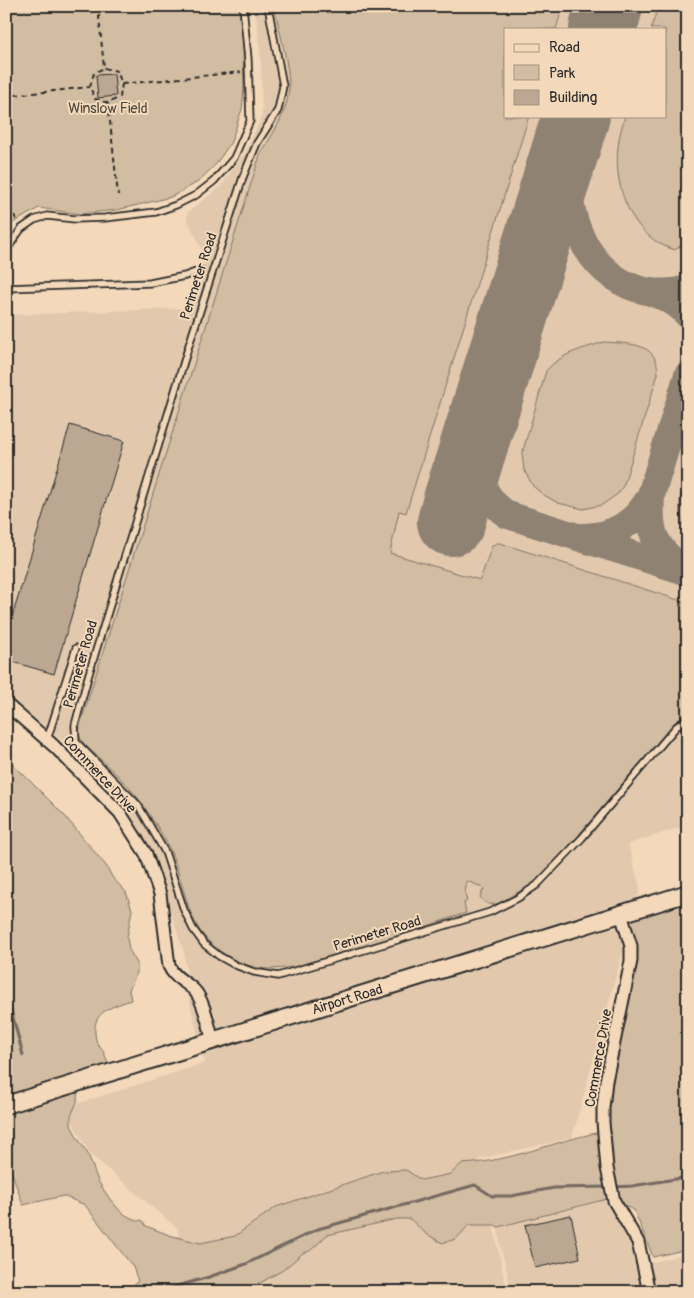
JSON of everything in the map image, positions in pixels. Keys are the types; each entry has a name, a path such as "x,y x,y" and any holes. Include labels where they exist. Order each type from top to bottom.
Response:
{"main road":[{"name":"Airport Road","path":"6,1105 688,894"}],"street":[{"name":"Commerce Drive","path":"6,704 47,740 120,813 146,854 160,894 169,966 172,974 194,990 199,997 213,1042"},
{"name":"Commerce Drive","path":"621,914 632,961 606,1081 602,1108 603,1122 607,1168 612,1194 638,1242 649,1292"}],"lane":[{"path":"6,251 21,229 34,220 47,216 105,218 156,212 196,195 214,181 234,158 250,121 249,71 243,6"},
{"name":"Perimeter Road","path":"268,6 283,86 278,110 257,143 243,177 189,345 88,678 75,725 76,742 138,805 165,852 184,910 193,929 204,944 219,956 235,965 254,972 278,976 490,912 518,898 538,885 576,845 676,727 688,717"},
{"path":"6,288 150,283 185,276 201,270"},
{"path":"47,740 76,648"}],"path":[{"path":"98,6 104,68"},
{"path":"104,68 117,71 122,84 120,97 108,102 96,99 90,87 94,73 104,68"},
{"path":"122,84 249,71"},
{"path":"6,96 90,87"},
{"path":"108,102 118,195"},
{"path":"6,199 21,229"}],"shaded area":[{"path":"255,6 688,6 688,825 628,844 640,888 572,1138 479,1159 507,1292 183,1292 178,1229 90,1154 64,1108 205,1063 191,1008 184,952 156,868 125,805 74,750 6,695 6,315 190,308 206,258 187,219 187,213 221,186 246,151 262,116 261,61"},
{"path":"611,1199 651,1263 688,1253 688,1292 512,1292 500,1244 498,1227"}],"green space":[{"name":"Winslow Field","path":"6,6 239,6 243,42 244,91 242,109 231,142 216,164 198,182 171,197 117,210 80,214 39,208 13,223 6,233"},
{"path":"274,6 563,6 556,28 504,28 504,118 528,118 406,513 399,511 390,553 480,580 492,546 500,543 688,603 688,712 674,723 577,837 535,883 499,903 490,904 480,897 484,888 467,881 465,893 467,901 464,903 466,913 293,967 267,969 241,963 223,953 202,934 189,909 170,850 158,828 143,804 119,777 84,744 79,736 80,725 260,155 278,124 288,98 289,80"},
{"path":"658,6 688,6 688,236 684,243 675,250 660,244 647,235 637,223 628,209 622,194 617,163 619,139 624,118 666,118 666,28 651,28"},
{"path":"604,342 632,344 647,350 653,355 657,363 658,374 624,484 619,493 602,505 583,509 558,503 542,494 533,486 524,470 522,454 546,371 565,356"},
{"path":"688,472 688,534 681,518 680,503"},
{"path":"6,757 64,815 107,867 112,877 126,892 132,910 127,937 129,950 137,963 137,973 129,990 131,1000 102,1013 95,1025 97,1043 105,1055 110,1072 78,1083 77,1102 71,1116 71,1125 88,1154 98,1181 122,1213 137,1221 142,1220 146,1226 169,1235 200,1243 235,1236 276,1207 383,1171 406,1170 421,1180 451,1174 461,1164 497,1159 601,1132 602,1110 631,962 621,916 688,893 688,1249 653,1257 634,1210 611,1198 498,1227 495,1225 469,1225 456,1239 442,1243 425,1233 410,1219 397,1219 327,1235 310,1251 303,1253 283,1270 253,1287 250,1292 125,1292 138,1281 133,1267 85,1205 63,1196 23,1205 12,1173 6,1162"}],"building":[{"path":"114,74 116,96 98,98 96,75"},
{"path":"70,425 124,441 54,674 6,660 6,637"},
{"path":"571,1215 580,1258 535,1268 525,1225"}],"waterway":[{"path":"6,991 23,1055"},
{"path":"614,1187 688,1177"},
{"path":"163,1292 170,1288 246,1264 318,1229 475,1185 492,1196 511,1196 554,1188 608,1187"}],"taxiway":[{"path":"569,138 571,207 577,228 597,262 612,275 628,285 646,291 666,292 688,289"},
{"path":"653,293 672,301 688,315"},
{"path":"583,537 614,531 631,521 645,505 651,495 688,375"},
{"path":"471,454 479,480 488,496 508,515 688,572"},
{"path":"651,495 651,518 655,537 665,553 683,568"}],"runway":[{"path":"603,28 609,6"},
{"path":"451,522 575,118"}]}
